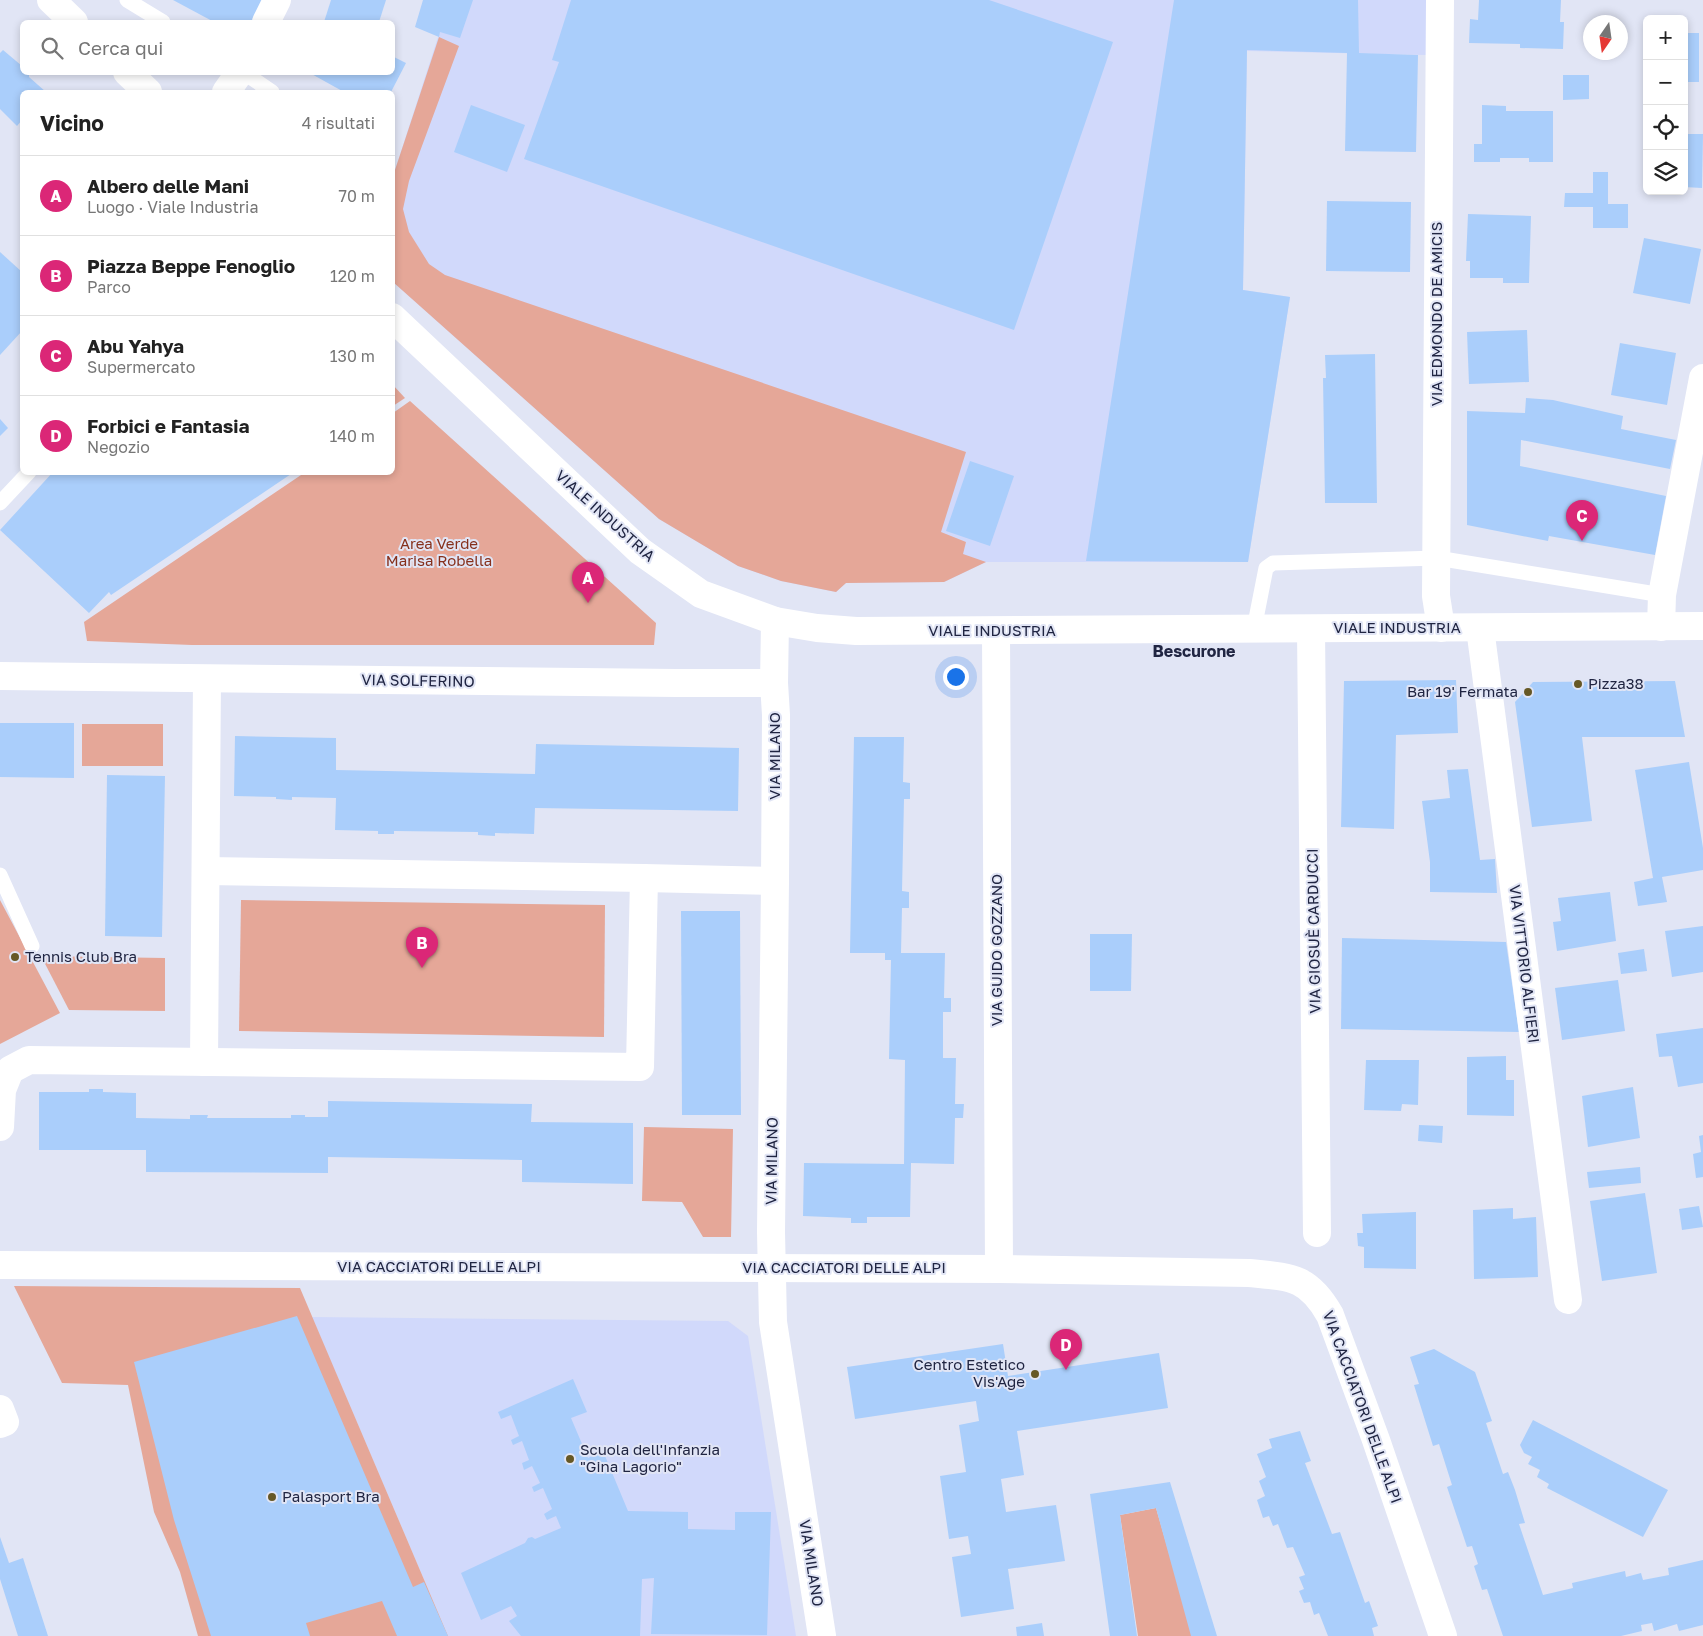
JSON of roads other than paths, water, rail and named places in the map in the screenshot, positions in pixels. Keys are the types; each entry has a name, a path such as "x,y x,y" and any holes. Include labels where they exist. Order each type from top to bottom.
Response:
{"street":[{"path":"51,0 72,20"},
{"path":"267,20 277,0"},
{"name":"VIA EDMONDO DE AMICIS","path":"1440,0 1436,596 1441,628"},
{"path":"130,75 146,90"},
{"path":"228,90 240,75"},
{"name":"VIALE INDUSTRIA","path":"395,321 640,551 701,594 775,621 856,632 1703,626"},
{"path":"1661,627 1662,594 1703,378"},
{"path":"774,683 775,621"},
{"name":"VIA VITTORIO ALFIERI","path":"1480,628 1568,1300"},
{"name":"VIA GIOSUÈ CARDUCCI","path":"1311,629 1317,1233"},
{"name":"VIA GUIDO GOZZANO","path":"996,630 999,1269"},
{"name":"VIA SOLFERINO","path":"0,676 774,683"},
{"path":"204,1062 206,679"},
{"name":"VIA MILANO","path":"774,683 776,715 771,1268 773,1322 822,1636"},
{"path":"206,871 775,881"},
{"path":"0,1128 2,1090 7,1076 10,1070 29,1060 640,1067 644,878"},
{"name":"VIA CACCIATORI DELLE ALPI","path":"0,1265 999,1269 1249,1273 1285,1277 1306,1285 1321,1299 1330,1315 1376,1440 1443,1636"}],"lane":[{"path":"127,0 160,20"},
{"path":"246,75 269,90"},
{"path":"0,503 26,475"},
{"path":"1254,629 1266,568 1273,563 1437,558 1662,594"},
{"path":"0,875 32,946"}],"place":[{"name":"Abu Yahya","path":"1582,541"},
{"name":"Albero delle Mani","path":"588,603"},
{"name":"Pizza38","path":"1578,684"},
{"name":"Bar 19' Fermata","path":"1528,692"},
{"name":"Tennis Club Bra","path":"15,957"},
{"name":"Piazza Beppe Fenoglio","path":"422,968"},
{"name":"Forbici e Fantasia","path":"1066,1370"},
{"name":"Centro Estetico Vis'Age","path":"1035,1374"},
{"name":"Scuola dell'Infanzia \"Gina Lagorio\"","path":"570,1459"},
{"name":"Palasport Bra","path":"272,1497"}],"district":[{"name":"Bescurone","path":"1194,651"}],"park label":[{"name":"Area Verde Marisa Robella","path":"439,552"}]}
